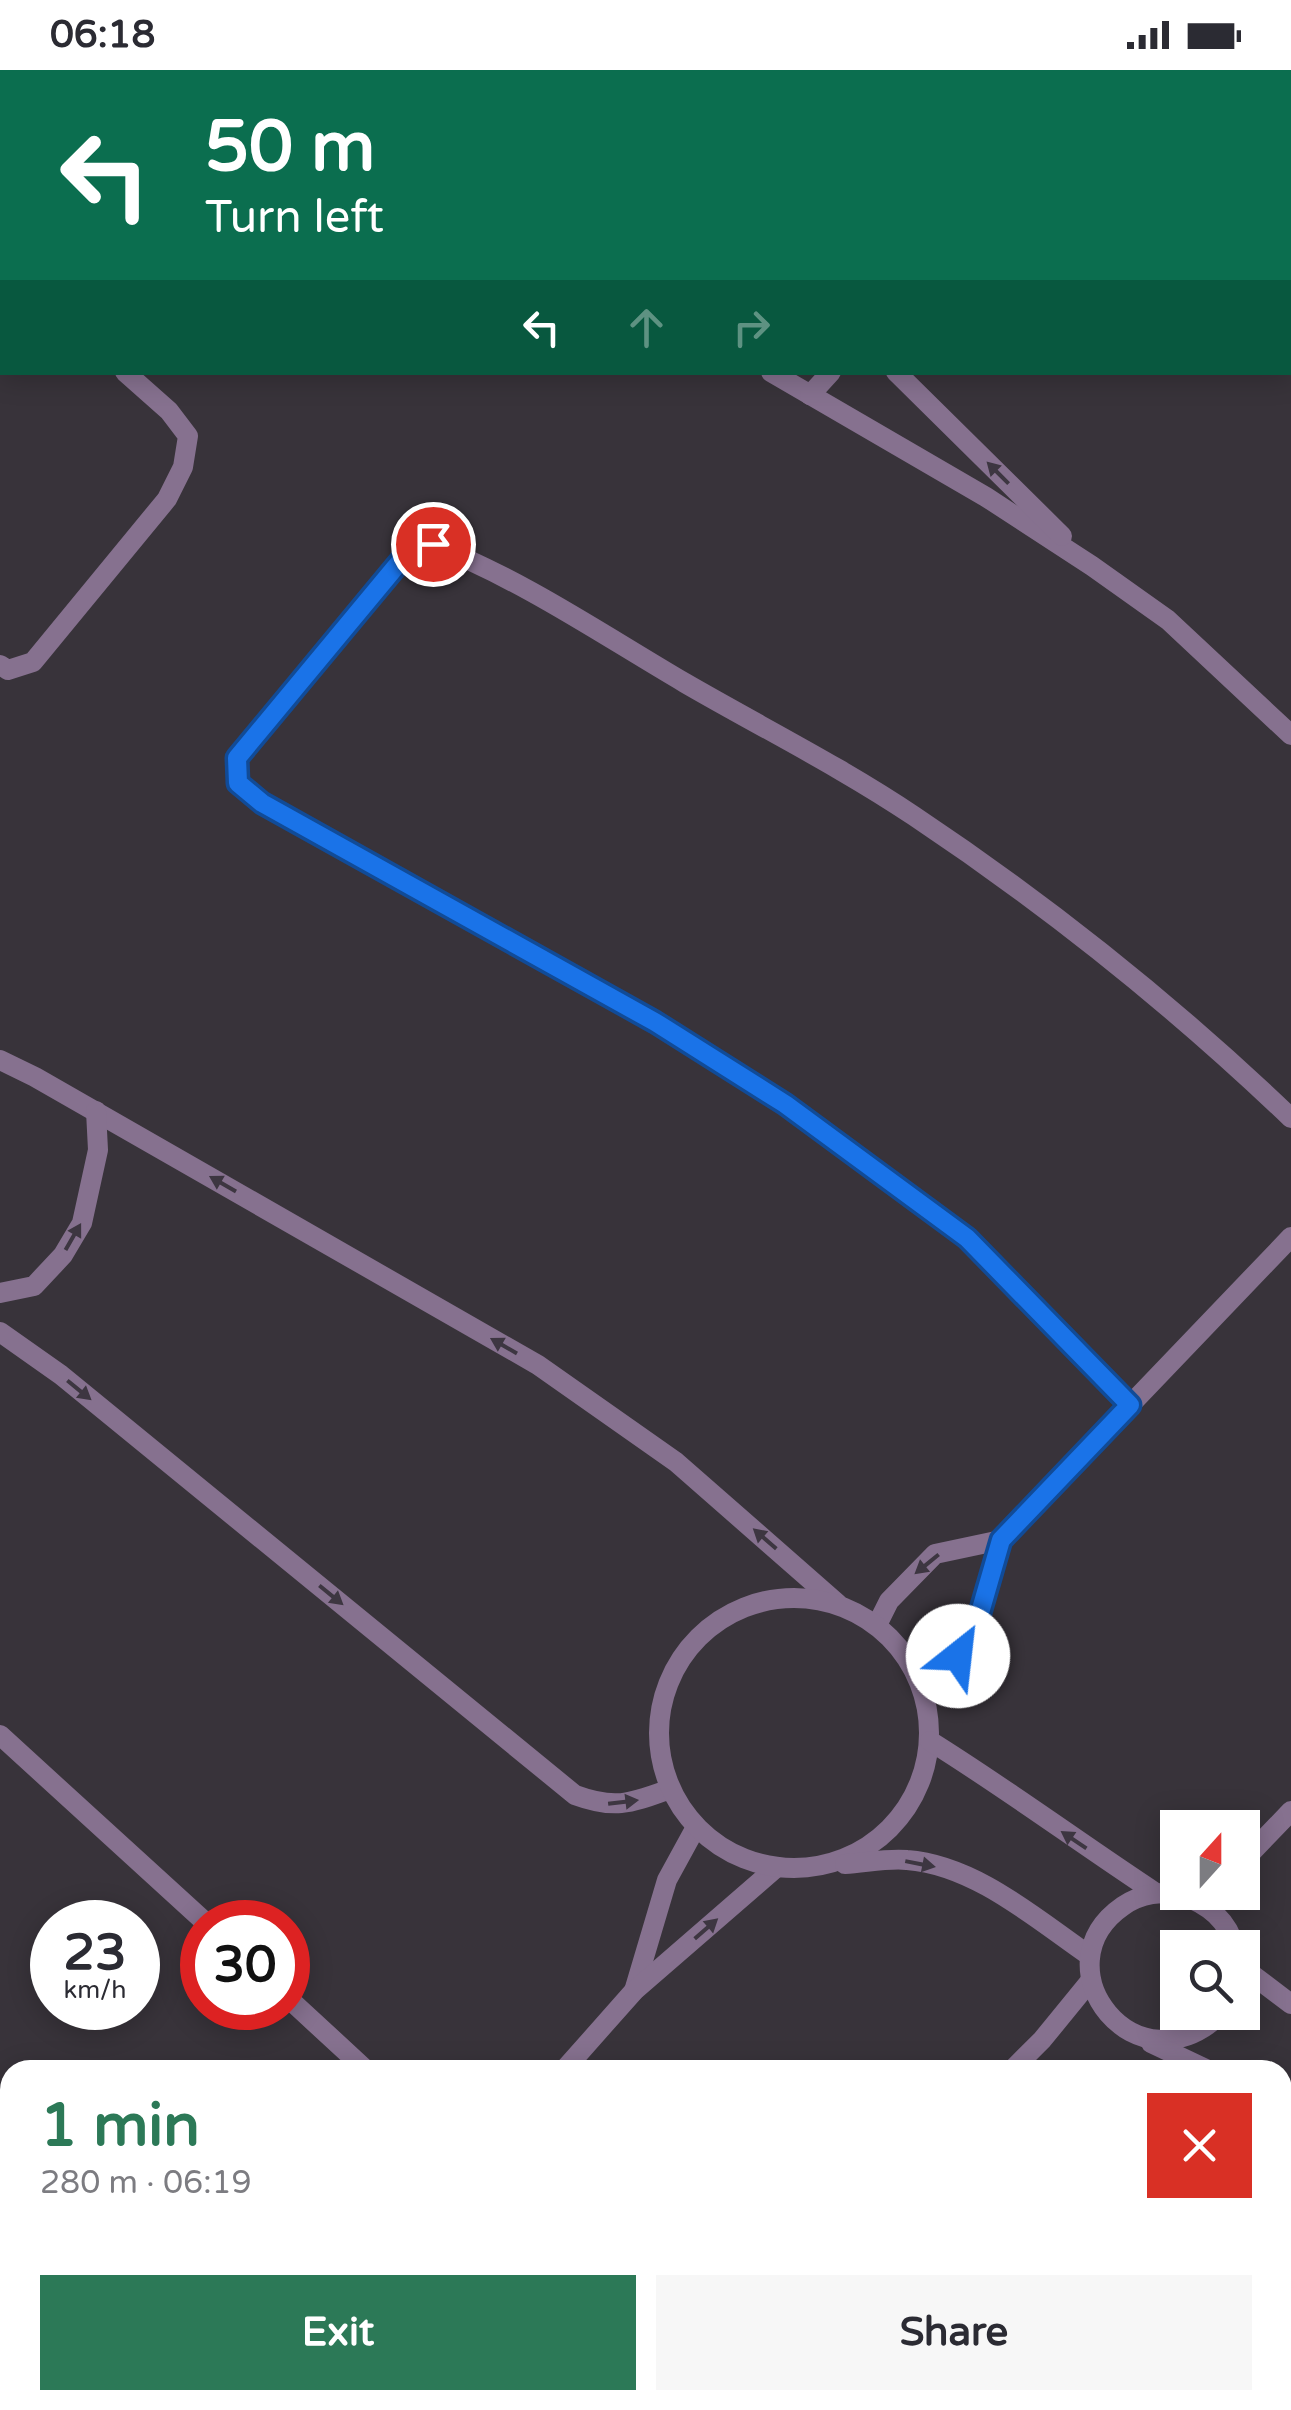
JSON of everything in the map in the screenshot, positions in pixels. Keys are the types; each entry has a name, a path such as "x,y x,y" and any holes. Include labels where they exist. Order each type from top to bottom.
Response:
{"street":[{"path":"0,665 8,670 33,662 167,500 183,467 188,436 168,411 128,375"},
{"path":"775,375 986,497 1092,566 1168,620 1291,735"},
{"path":"810,395 828,375"},
{"path":"899,375 1092,566"},
{"path":"1130,1405 967,1238 872,1166 785,1104 655,1022 262,803 238,783 237,758 403,558 433,544 530,592 910,814 1038,902 1208,1038 1291,1118"},
{"path":"0,1060 96,1111 538,1366 676,1462 838,1604 876,1624 907,1657 926,1697 930,1740 920,1784 897,1821 864,1850 823,1865"},
{"path":"0,1293 34,1286 63,1255 82,1222 98,1150 96,1111"},
{"path":"926,1697 975,1630 1001,1540 1291,1237"},
{"path":"0,1332 61,1375 575,1794 600,1804 626,1805 670,1789"},
{"path":"876,1624 889,1601 935,1554 1001,1540"},
{"path":"838,1604 794,1597 750,1604 710,1625 680,1658 662,1700 658,1745 670,1789 696,1827 733,1854 777,1867 907,1860 956,1872 1001,1896 1090,1956"},
{"path":"0,1736 181,1900"},
{"path":"930,1740 1004,1786 1047,1821 1156,1894"},
{"path":"1260,1843 1291,1810"},
{"path":"634,1991 667,1880 696,1827"},
{"path":"573,2060 634,1991 777,1867"},
{"path":"1160,1894 1132,1900 1112,1914 1098,1933 1090,1956 1091,1980 1099,2004 1115,2023 1187,2060"},
{"path":"1022,2060 1091,1980"},
{"path":"1260,1981 1291,2004"},
{"path":"310,2018 355,2060"},
{"path":"1136,2036 1160,2041 1184,2038 1202,2030"}],"route":[{"path":"433,544 403,558 237,758 238,783 262,803 655,1022 785,1104 967,1238 1130,1405 1001,1540 975,1630 958,1656"}]}
